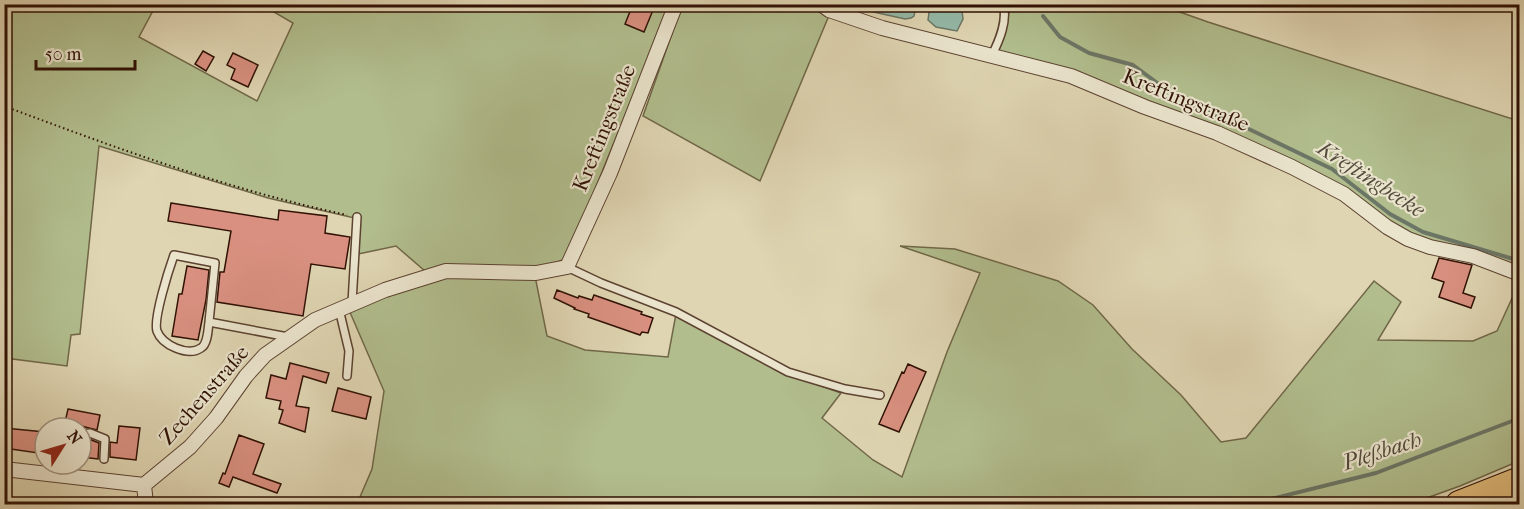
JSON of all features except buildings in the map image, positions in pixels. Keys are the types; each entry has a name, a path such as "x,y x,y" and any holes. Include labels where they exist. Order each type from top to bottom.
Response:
{"highway":[{"path":"1460,504 1520,480"},
{"path":"1511,504 1520,501"}],"street":[{"name":"Kreftingstraße","path":"567,267 610,173 676,4"},
{"name":"Kreftingstraße","path":"821,4 829,10 882,27 1071,76 1144,107 1217,133 1332,188 1407,239 1430,247 1473,256 1520,274"},
{"name":"Zechenstraße","path":"144,485 190,447 216,418 246,376 265,356 315,320 385,290 446,271 536,273 567,267"},
{"path":"4,469 33,469"},
{"path":"93,475 144,485 146,504"}],"lane":[{"path":"992,55 1003,27 1005,13 1003,4"},
{"path":"347,376 349,351 346,306 357,217"},
{"path":"174,255 215,263 209,322 205,344 201,349 180,349 166,344 157,332 157,320 174,255"},
{"path":"567,267 601,283 676,312 788,372 845,389 880,395"},
{"path":"209,322 290,338"},
{"path":"93,434 105,439 104,459"}],"path":[{"path":"4,106 120,149 298,204 357,217"}],"shaded area":[{"path":"5,5 156,5 139,37 257,101 293,23 262,5 670,5 567,258 535,269 425,271 396,246 358,254 359,219 268,198 99,146 80,334 71,335 67,366 5,358"},
{"path":"682,5 817,5 830,13 760,181 643,116"},
{"path":"842,5 916,5 914,16 905,19"},
{"path":"930,5 955,5 962,11 963,19 957,31 936,27 928,20"},
{"path":"1006,5 1160,5 1519,121 1519,269 1430,245 1389,224 1347,191 998,51 1009,12"},
{"path":"900,246 955,249 1058,281 1093,305 1132,349 1181,395 1221,442 1246,438 1374,281 1401,302 1378,340 1473,341 1497,331 1519,283 1519,461 1410,504 357,504 372,469 384,391 349,310 445,275 535,276 547,336 585,350 668,357 676,314 790,375 841,393 822,418 873,460 902,477 947,352 980,273"}],"waterway":[{"name":"Kreftingbecke","path":"1043,16 1060,37 1089,53 1133,65 1160,85"},
{"name":"Kreftingbecke","path":"1182,96 1184,105 1228,119 1332,169 1390,214 1423,232 1520,261"},
{"name":"Pleßbach","path":"1251,504 1376,473 1520,418"}]}
